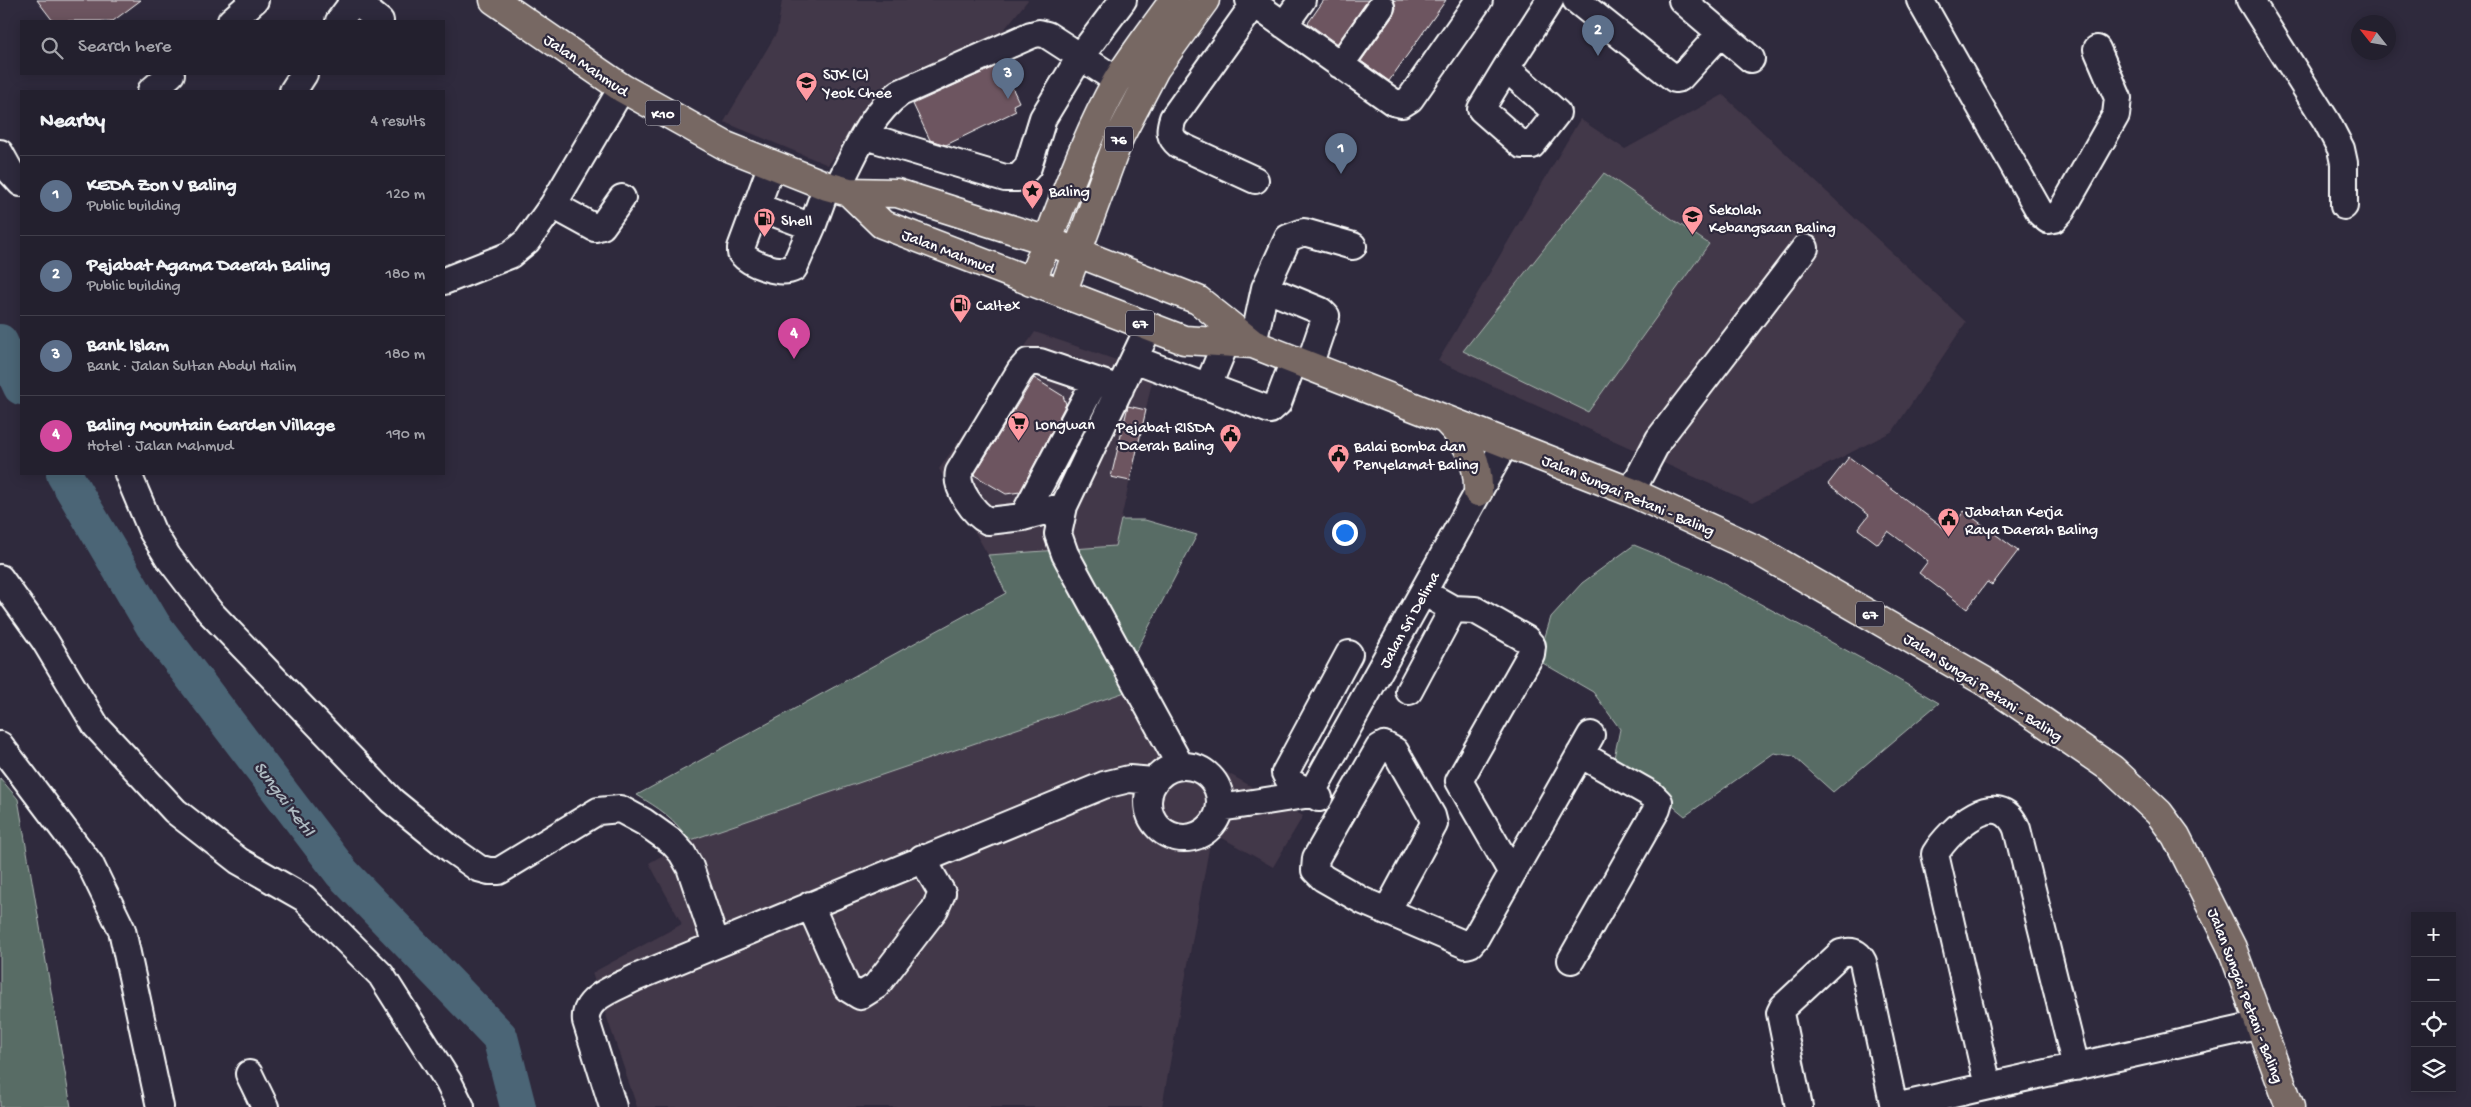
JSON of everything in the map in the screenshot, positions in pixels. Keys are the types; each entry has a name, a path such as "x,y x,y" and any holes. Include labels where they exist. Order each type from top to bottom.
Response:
{"main road":[{"name":"76","path":"1031,282 1091,132 1118,80 1174,0"},
{"name":"76","path":"1062,293 1120,136 1155,69 1205,0"},
{"name":"Jalan Mahmud","path":"505,3 622,88 726,146 837,189 882,224 1031,282"},
{"name":"Jalan Mahmud","path":"837,189 897,193 1048,241"},
{"path":"990,222 1016,222 1046,213 1063,201"},
{"name":"Jalan Sungai Petani - Baling","path":"1048,241 1198,300 1239,343"},
{"name":"Jalan Sungai Petani - Baling","path":"1031,282 1184,340 1239,343 1301,363 1631,492 1725,534 1812,580 1984,681 2112,769 2159,813 2176,836 2232,948 2290,1107"},
{"path":"1446,421 1461,436 1470,450 1478,475 1478,492"}],"street":[{"path":"232,20 255,0"},
{"path":"865,136 1005,178 1018,178 1028,167 1043,118 1080,57 1123,0"},
{"path":"1284,25 1302,0"},
{"path":"1255,180 1179,145 1174,140 1170,126 1173,118 1254,1 1284,25 1393,102 1402,104 1406,102 1479,0"},
{"path":"1506,68 1550,0"},
{"path":"1576,0 1675,80 1680,78 1721,33"},
{"path":"1682,0 1752,59"},
{"path":"1920,0 2042,214 2048,220 2054,219 2062,210 2116,115 2118,98 2097,49"},
{"path":"2250,0 2328,122 2341,149 2344,163 2344,206"},
{"path":"349,7 378,20"},
{"path":"1340,65 1381,7"},
{"path":"772,164 758,207 741,248 742,253 751,261 780,271 788,271 794,268 812,227 837,189 879,112 900,93 1039,33 1047,35 1118,80"},
{"path":"153,90 170,75"},
{"path":"445,281 497,261 519,250 553,205 622,88"},
{"path":"0,153 10,171 20,182"},
{"path":"553,205 595,228 602,226 622,198"},
{"path":"758,207 812,227"},
{"path":"1208,386 1239,343 1284,242 1293,234 1304,232 1353,246"},
{"path":"1631,492 1659,439 1805,248"},
{"path":"1134,358 1267,409 1274,409 1326,316 1321,311 1265,288"},
{"path":"1150,327 1064,506 1058,534 1065,554 1180,765"},
{"path":"1064,506 1023,517 993,522 982,517 959,485 959,472 1028,362 1040,362 1120,388"},
{"path":"1023,517 1095,381"},
{"name":"Jalan Sri Delima","path":"1311,794 1505,444"},
{"path":"128,475 152,531 164,551 210,612 392,801 451,849 478,868 489,872 499,871 598,811 620,809 644,822 672,842 682,852 690,867 716,944"},
{"path":"0,578 45,641 96,726 175,812 239,861 304,898 381,975 448,1081 461,1107"},
{"path":"1423,592 1453,608 1475,610 1526,639 1532,646 1530,654 1460,781 1512,873"},
{"path":"1409,691 1453,608"},
{"path":"1342,812 1290,782 1285,773 1348,654"},
{"path":"0,744 90,864 122,930 147,1036 160,1107"},
{"path":"1387,911 1434,824 1432,816 1395,751 1384,745 1375,753 1316,858 1316,870 1323,878 1387,911 1462,944 1470,944 1585,744 1659,802 1657,810 1571,960"},
{"path":"1180,765 1202,770 1211,777 1217,786 1220,808 1210,826 1194,837 1174,837 1160,829 1152,818 1148,800 1154,782 1170,768 1180,765"},
{"path":"613,1107 586,1021 586,1009 594,1000 635,978 922,858 1104,785 1129,778 1154,782"},
{"path":"1220,808 1311,794"},
{"path":"1988,1086 1935,854 1966,820 1973,815 1998,810 2007,813 2014,820 2076,1067"},
{"path":"810,905 847,988 860,996 876,986 935,909 942,894 922,858"},
{"path":"1799,1107 1780,1013 1783,1007 1841,953 1848,951 1856,952 1864,962 1895,1107 2261,1025"},
{"path":"249,1074 265,1107"}],"shaded area":[{"name":"SJK (C) Yeok Chee","path":"782,0 1028,0 995,41 894,81 828,165 724,122 777,32"},
{"name":"Sekolah Kebangsaan Baling","path":"1723,95 1966,322 1893,431 1752,503 1438,361 1580,119 1625,149"},
{"path":"1035,332 1154,373 1115,546 988,555 939,469"},
{"path":"1140,687 1165,737 1303,816 1273,867 1212,832 1162,1107 637,1107 592,973 682,924 649,863 688,841"}],"green space":[{"path":"1604,173 1709,244 1588,412 1463,351"},
{"path":"1121,520 1145,520 1197,535 1131,661 1140,687 688,841 672,820 637,795 1006,593 988,555 1115,546"},
{"path":"1634,545 1707,575 1866,661 1939,703 1833,792 1793,756 1774,753 1685,816 1614,758 1620,729 1593,692 1534,658 1543,643 1551,617 1582,583"},
{"path":"0,778 18,799 71,1107 0,1107"}],"building":[{"path":"37,0 141,0 114,20 52,20"},
{"path":"1324,0 1368,0 1337,44 1308,23"},
{"path":"1394,0 1446,0 1389,81 1361,61 1393,16 1396,8"},
{"path":"1001,64 1019,102 1013,105 1016,111 946,145 930,140 913,104"},
{"name":"Longwan","path":"1034,378 1063,396 1066,404 1020,492 1006,494 974,475"},
{"path":"1128,406 1146,410 1130,481 1111,477"},
{"name":"Jabatan Kerja Raya Daerah Baling","path":"1849,457 1949,532 1964,511 2018,551 1992,585 1987,582 1967,609 1919,573 1928,561 1888,531 1878,544 1858,529 1869,515 1828,484"}],"waterway":[{"name":"Sungai Ketil","path":"0,342 20,385"},
{"name":"Sungai Ketil","path":"65,475 153,625 342,873 500,1037 518,1107"}],"place":[{"name":"Pejabat Agama Daerah Baling","path":"1598,56"},
{"name":"Bank Islam","path":"1008,99"},
{"name":"SJK (C) Yeok Chee","path":"807,101"},
{"name":"KEDA Zon V Baling","path":"1341,174"},
{"name":"Baling","path":"1033,209"},
{"name":"Sekolah Kebangsaan Baling","path":"1693,236"},
{"name":"Shell","path":"765,238"},
{"name":"Caltex","path":"960,323"},
{"name":"Baling Mountain Garden Village","path":"794,359"},
{"name":"Longwan","path":"1019,442"},
{"name":"Pejabat RISDA Daerah Baling","path":"1230,454"},
{"name":"Balai Bomba dan Penyelamat Baling","path":"1338,473"},
{"name":"Jabatan Kerja Raya Daerah Baling","path":"1949,538"}]}
